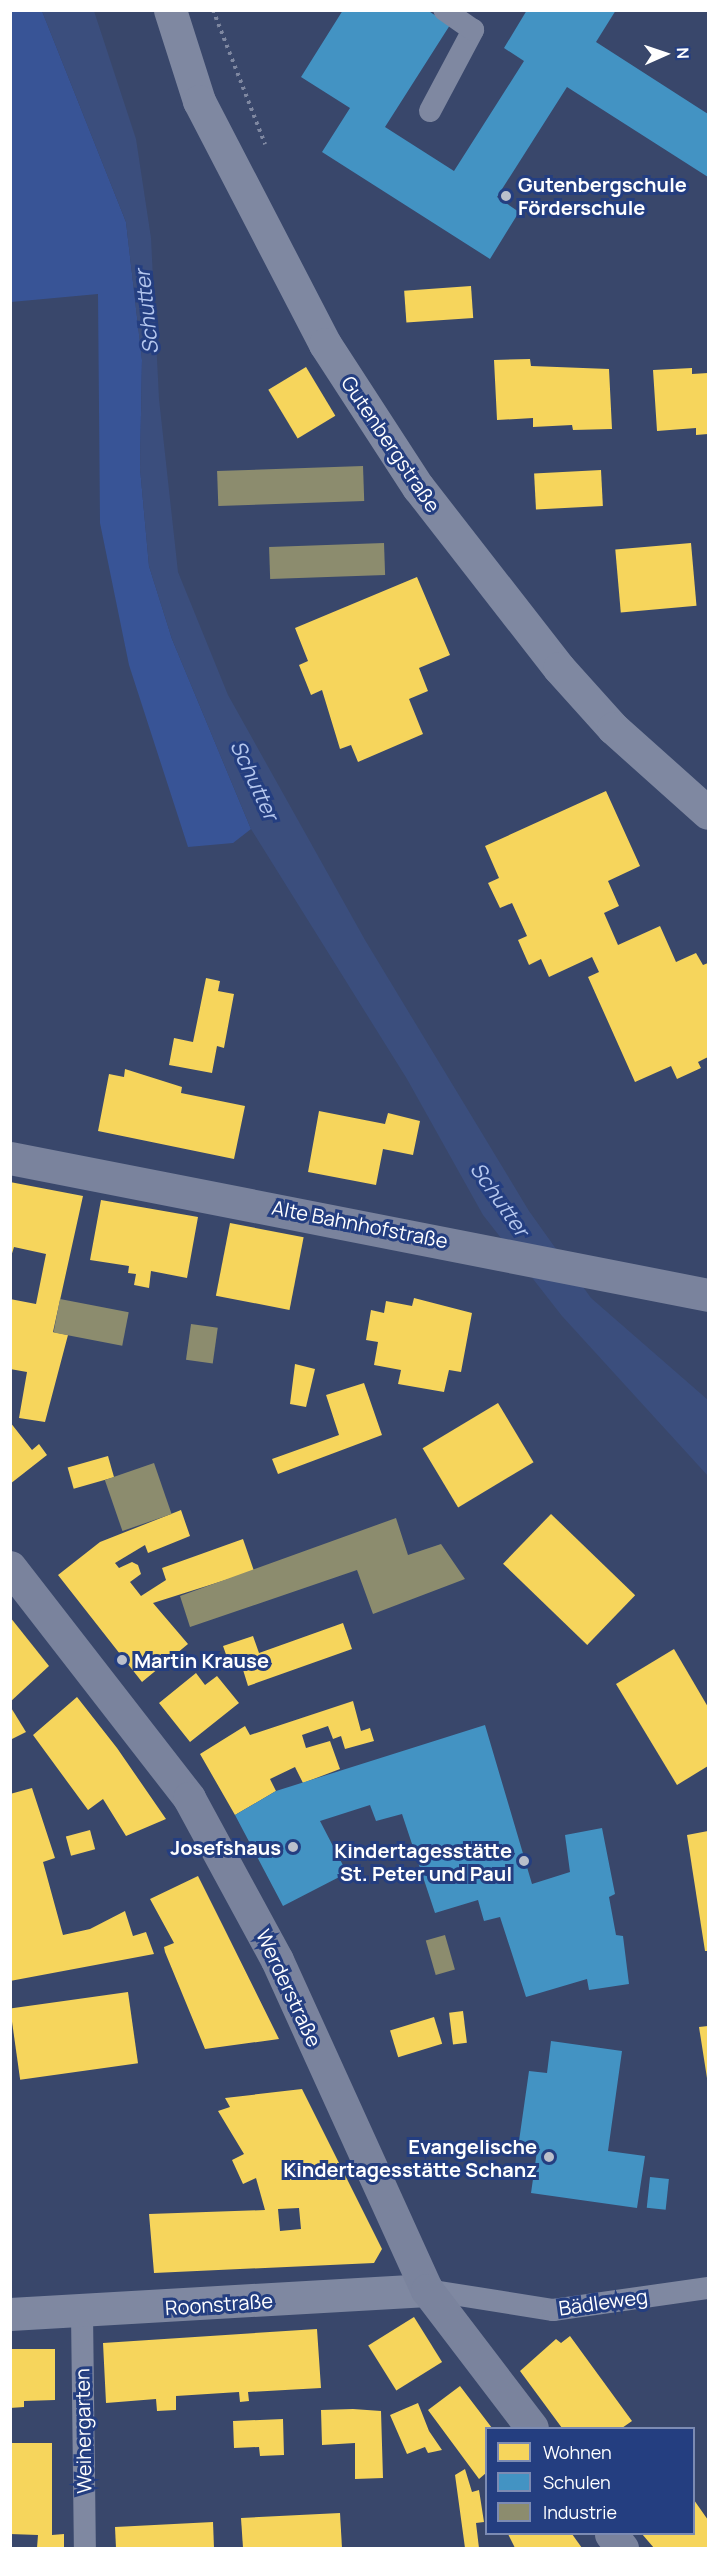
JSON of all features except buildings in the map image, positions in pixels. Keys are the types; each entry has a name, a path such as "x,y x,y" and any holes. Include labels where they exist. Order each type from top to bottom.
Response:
{"street":[{"name":"Gutenbergstraße","path":"170,10 199,101 314,323 418,488 559,668 613,728 708,813"},
{"name":"Alte Bahnhofstraße","path":"10,1158 501,1252 708,1295"},
{"name":"Werderstraße","path":"10,1567 189,1798 228,1866 427,2290 531,2427"},
{"name":"Roonstraße","path":"10,2314 82,2313 427,2290"},
{"path":"612,2535 622,2548"}],"lane":[{"path":"430,111 473,30 444,10"},
{"name":"Bädleweg","path":"427,2290 553,2310 708,2288"},
{"name":"Weihergarten","path":"82,2313 85,2548"}],"path":[{"path":"213,10 270,156"}],"shaded area":[{"path":"11,11 42,11 126,222 142,360 140,468 149,566 172,639 251,829 233,843 188,847 129,665 100,523 98,294 11,302"}],"water":[{"name":"Schutter","path":"42,11 94,11 136,139 151,238 159,399 178,572 228,695 365,940 529,1211 591,1298 708,1400 708,1476 562,1316 483,1215 407,1079 251,829 172,639 149,566 140,468 142,360 126,222"}],"place":[{"name":"Gutenbergschule Förderschule","path":"506,196"},
{"name":"Martin Krause","path":"122,1660"},
{"name":"Josefshaus","path":"293,1847"},
{"name":"Kindertagesstätte St. Peter und Paul","path":"524,1861"},
{"name":"Evangelische Kindertagesstätte Schanz","path":"549,2157"}]}
